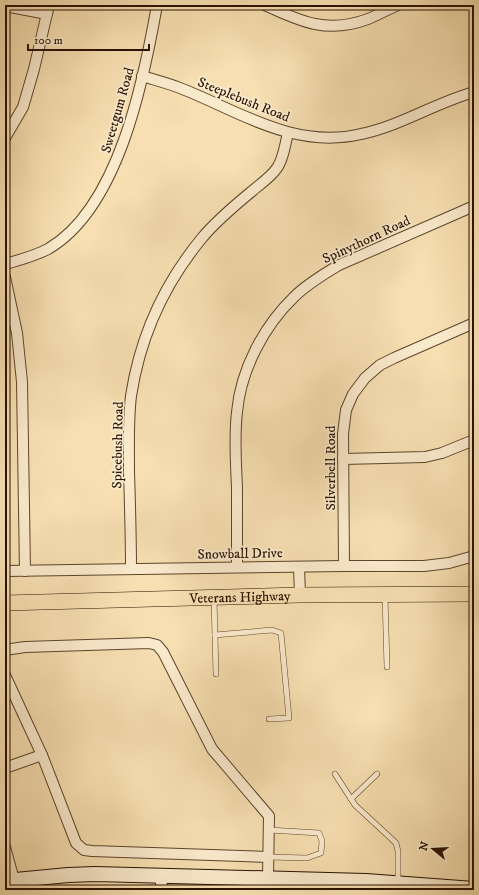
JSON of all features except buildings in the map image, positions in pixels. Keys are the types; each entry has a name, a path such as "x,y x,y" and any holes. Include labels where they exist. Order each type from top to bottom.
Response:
{"main road":[{"name":"Veterans Highway","path":"5,602 300,595 474,594"},
{"path":"10,880 68,875 158,875 366,881 468,889"}],"street":[{"name":"Sweetgum Road","path":"5,264 38,254 49,248 67,234 84,215 107,179 115,164 130,121 142,76 157,5"},
{"path":"265,5 295,19 313,24 333,26 345,25 368,19 398,5"},
{"path":"5,6 48,9 34,69 22,107 17,119 5,138"},
{"name":"Steeplebush Road","path":"142,76 181,88 262,124 288,133 315,138 333,138 362,134 387,126 451,99 474,92"},
{"name":"Spicebush Road","path":"131,569 129,415 136,372 147,331 155,311 170,282 184,260 203,236 249,193 267,179 278,166 283,155 288,133"},
{"name":"Spinythorn Road","path":"237,567 237,411 243,381 251,359 272,322 281,310 300,291 339,265 474,206"},
{"path":"5,277 17,333 22,382 25,571"},
{"name":"Silverbell Road","path":"344,566 343,434 346,410 353,394 365,378 380,366 394,358 474,323"},
{"path":"343,459 425,457 442,453 474,440"},
{"name":"Snowball Drive","path":"5,571 237,567 424,566 449,563 474,556"},
{"path":"299,567 300,595"},
{"path":"5,650 25,647 55,646 149,644 158,646 163,652 212,750 269,816 268,878"},
{"path":"5,674 42,755 76,843 84,850 268,857"},
{"path":"5,768 42,755"},
{"path":"5,847 10,880"},
{"path":"158,875 164,890"}],"lane":[{"path":"385,595 387,667"},
{"path":"214,597 216,674"},
{"path":"215,635 272,630 281,633 289,718 269,719"},
{"path":"335,774 355,805 396,843 398,851 398,883"},
{"path":"351,799 377,774"},
{"path":"268,857 307,858 321,853 322,841 319,833 269,830"}]}
